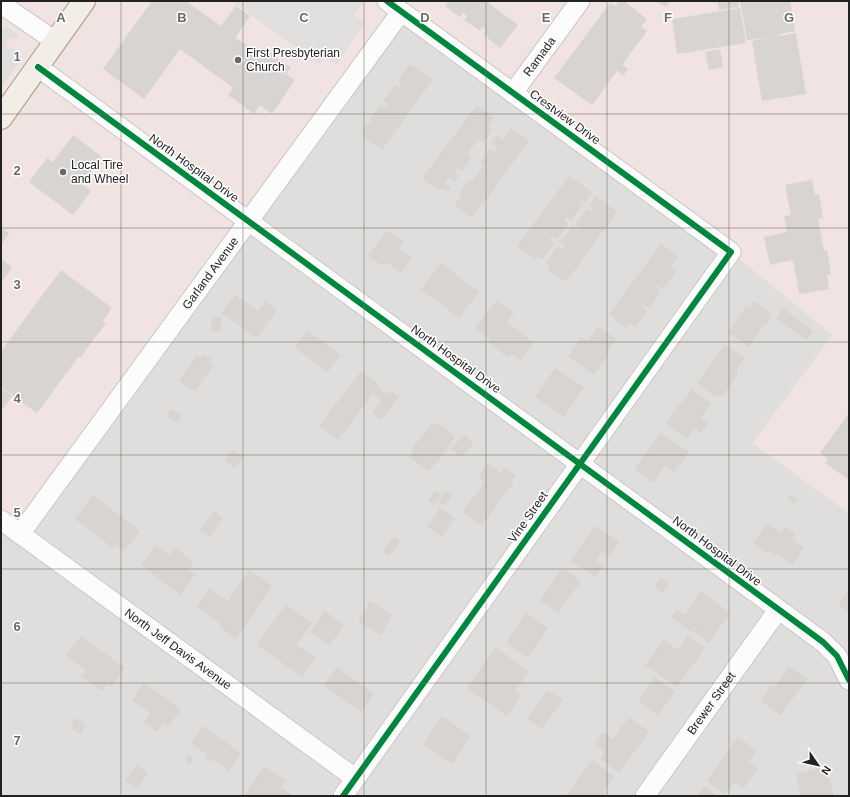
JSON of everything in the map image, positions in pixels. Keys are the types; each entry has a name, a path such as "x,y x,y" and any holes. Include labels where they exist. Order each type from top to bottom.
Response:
{"main road":[{"path":"1,118 84,1"}],"street":[{"name":"Ramada","path":"513,93 580,1"},
{"path":"7,6 55,41"},
{"name":"Crestview Drive","path":"394,6 731,252"},
{"name":"Garland Avenue","path":"20,534 248,222 394,6"},
{"name":"North Hospital Drive","path":"38,67 823,642 837,656 849,680"},
{"name":"Vine Street","path":"342,796 731,252"},
{"name":"North Jeff Davis Avenue","path":"1,520 356,778"},
{"name":"Brewer Street","path":"645,796 778,610"}],"shaded area":[{"path":"1,1 849,1 849,513 753,443 833,335 731,252 401,12 20,534 1,520"},
{"path":"232,1 359,1 363,4 354,15 365,22 336,65 325,57 319,64"},
{"path":"401,12 731,252 833,335 753,443 849,513 849,796 1,796 1,520"},
{"path":"6,26 19,36 16,40 10,38 6,42 6,45 23,57 1,88 1,29"}],"building":[{"name":"First Presbyterian Church","path":"152,1 186,1 221,26 236,6 250,16 235,38 258,52 262,47 291,68 286,74 295,80 272,114 260,105 254,114 228,95 233,88 180,49 144,99 103,69"},
{"path":"447,1 486,1 518,25 500,48 483,34 486,30 482,27 480,31 464,20 467,16 463,13 460,17 445,6 448,2"},
{"path":"619,1 624,1 647,19 641,27 647,31 622,65 628,69 623,76 617,71 592,105 554,78 610,3 615,6"},
{"path":"655,1 670,1 666,7"},
{"path":"718,1 738,1 739,7 719,10"},
{"path":"740,1 790,1 795,31 779,34 780,36 796,33 806,94 762,101 752,41 771,37 747,40"},
{"path":"740,8 746,43 677,54 672,19"},
{"path":"720,49 723,67 709,70 705,52"},
{"path":"410,64 433,79 382,150 364,137 365,135 361,132 368,122 372,125 373,123 369,120 381,104 385,107 388,104 383,101 395,85 399,88 402,84 398,81"},
{"path":"477,105 494,118 488,126 493,130 483,143 478,139 467,155 471,158 462,171 458,168 454,173 459,176 454,182 449,178 445,183 451,187 447,192 442,188 440,191 422,178"},
{"path":"511,128 529,141 472,218 454,205 462,195 460,193 469,180 472,182 484,166 480,163 490,149 494,152 497,147 491,143 496,135 502,140"},
{"name":"Local Tire and Wheel","path":"73,135 102,157 82,184 91,191 73,215 29,182 47,158 53,162"},
{"path":"569,176 592,192 585,202 581,199 579,202 583,205 571,220 568,217 564,221 568,224 557,239 553,236 549,240 554,244 543,259 537,256 535,259 517,246"},
{"path":"812,180 815,195 819,194 823,218 818,219 824,251 827,250 831,274 827,275 829,289 799,294 793,260 770,265 764,237 787,232 784,216 791,215 785,185"},
{"path":"596,196 617,212 566,282 547,269 550,265 546,262 558,246 563,250 565,246 560,243 573,226 578,229 579,227 576,224 587,209 591,212 594,208 590,205"},
{"path":"1,228 9,233 1,245"},
{"path":"387,230 404,242 399,248 412,258 401,273 386,262 383,266 368,256"},
{"path":"661,244 678,257 671,267 677,271 663,289 658,285 656,288 661,292 649,308 644,305 642,307 647,311 635,328 630,323 626,328 609,314"},
{"path":"1,259 12,267 1,283"},
{"path":"441,263 479,292 459,318 421,289"},
{"path":"61,270 112,308 103,321 106,323 80,358 79,356 37,413 1,387 1,351"},
{"path":"235,295 258,311 265,301 277,310 257,338 222,313"},
{"path":"497,300 514,313 507,322 534,343 520,360 512,354 508,358 488,342 490,339 475,328"},
{"path":"754,301 771,313 768,317 771,319 766,326 765,324 748,347 728,332 746,306 749,308"},
{"path":"783,308 813,331 806,340 776,318"},
{"path":"212,317 221,317 221,332 211,332"},
{"path":"598,326 616,339 608,352 610,353 594,375 568,356 581,337 588,341"},
{"path":"307,330 341,355 327,373 294,347"},
{"path":"725,345 745,358 735,372 738,374 722,397 718,394 716,397 697,383"},
{"path":"204,354 211,359 209,362 213,365 195,392 179,381 197,355 201,358"},
{"path":"555,368 584,387 564,417 535,397"},
{"path":"361,371 379,384 378,386 387,395 390,390 399,397 381,420 372,413 381,401 373,394 338,440 319,426"},
{"path":"1,388 12,396 1,412"},
{"path":"692,389 711,404 701,418 708,423 701,433 694,428 687,439 665,423"},
{"path":"171,408 182,415 177,423 166,416"},
{"path":"849,413 849,480 825,463 828,459 820,453"},
{"path":"434,422 441,427 442,425 455,437 440,459 428,471 409,457 414,452 412,450 417,442"},
{"path":"660,432 689,452 674,472 665,466 654,483 634,470"},
{"path":"464,434 474,443 462,457 451,449"},
{"path":"234,450 243,457 235,468 225,460"},
{"path":"488,463 500,473 504,467 516,476 512,480 514,482 481,526 462,512 485,482 478,476"},
{"path":"435,490 441,495 434,505 428,500"},
{"path":"446,491 452,495 444,506 438,502"},
{"path":"791,494 798,499 794,504 787,499"},
{"path":"93,495 140,531 124,552 115,545 113,548 75,519"},
{"path":"440,508 455,518 442,537 427,527"},
{"path":"214,511 223,518 210,537 200,530"},
{"path":"767,523 781,533 786,527 795,534 792,539 804,548 792,565 777,554 776,556 768,551 767,553 753,543"},
{"path":"595,526 619,542 609,556 602,551 595,561 603,566 596,577 570,561"},
{"path":"394,536 401,541 389,556 383,551"},
{"path":"156,545 170,556 176,548 194,562 188,570 195,575 180,595 141,565"},
{"path":"562,568 581,581 558,613 540,600"},
{"path":"249,570 272,586 236,639 219,627 221,624 197,607 209,588 228,601"},
{"path":"661,578 669,585 662,593 654,586"},
{"path":"849,589 849,612 838,605"},
{"path":"701,591 730,613 709,643 693,631 698,624 689,618 697,624 691,632 671,617 677,610 685,616 688,611 687,610"},
{"path":"370,601 392,615 380,635 358,621"},
{"path":"285,605 312,623 297,645 316,657 302,677 257,645"},
{"path":"325,611 344,625 329,646 310,632"},
{"path":"525,613 548,628 528,658 506,643"},
{"path":"688,635 705,648 677,687 645,665 664,640 678,650"},
{"path":"81,636 125,668 111,687 107,684 102,691 81,676 86,670 66,655"},
{"path":"495,647 529,671 515,691 521,696 507,716 467,688"},
{"path":"789,666 808,679 780,715 761,701 772,685 775,687"},
{"path":"337,667 374,694 361,712 323,685"},
{"path":"655,677 675,692 658,715 638,700"},
{"path":"144,683 181,709 168,727 163,723 157,732 144,722 150,713 132,700"},
{"path":"548,690 563,700 542,729 527,719"},
{"path":"442,716 471,736 452,764 423,745"},
{"path":"629,717 649,732 619,773 600,758 604,752 594,744 603,732 613,739"},
{"path":"76,718 86,725 81,734 70,727"},
{"path":"203,726 241,753 229,771 213,759 211,762 205,758 207,755 191,743"},
{"path":"738,737 756,750 749,761 758,768 743,789 734,782 725,794 707,781"},
{"path":"189,754 194,758 190,765 185,761"},
{"path":"592,760 614,776 603,792 605,793 603,796 566,796"},
{"path":"136,765 148,773 137,789 125,781"},
{"path":"265,766 286,781 281,787 294,796 240,796 242,793 244,795"},
{"path":"826,766 834,796 801,796 796,774"},
{"path":"704,786 717,796 697,796"}],"cycle path":[{"path":"343,796 731,252 387,1"},
{"path":"38,67 823,642 837,656 849,680"}],"place":[{"name":"First Presbyterian Church","path":"238,60"},
{"name":"Local Tire and Wheel","path":"63,172"}]}
